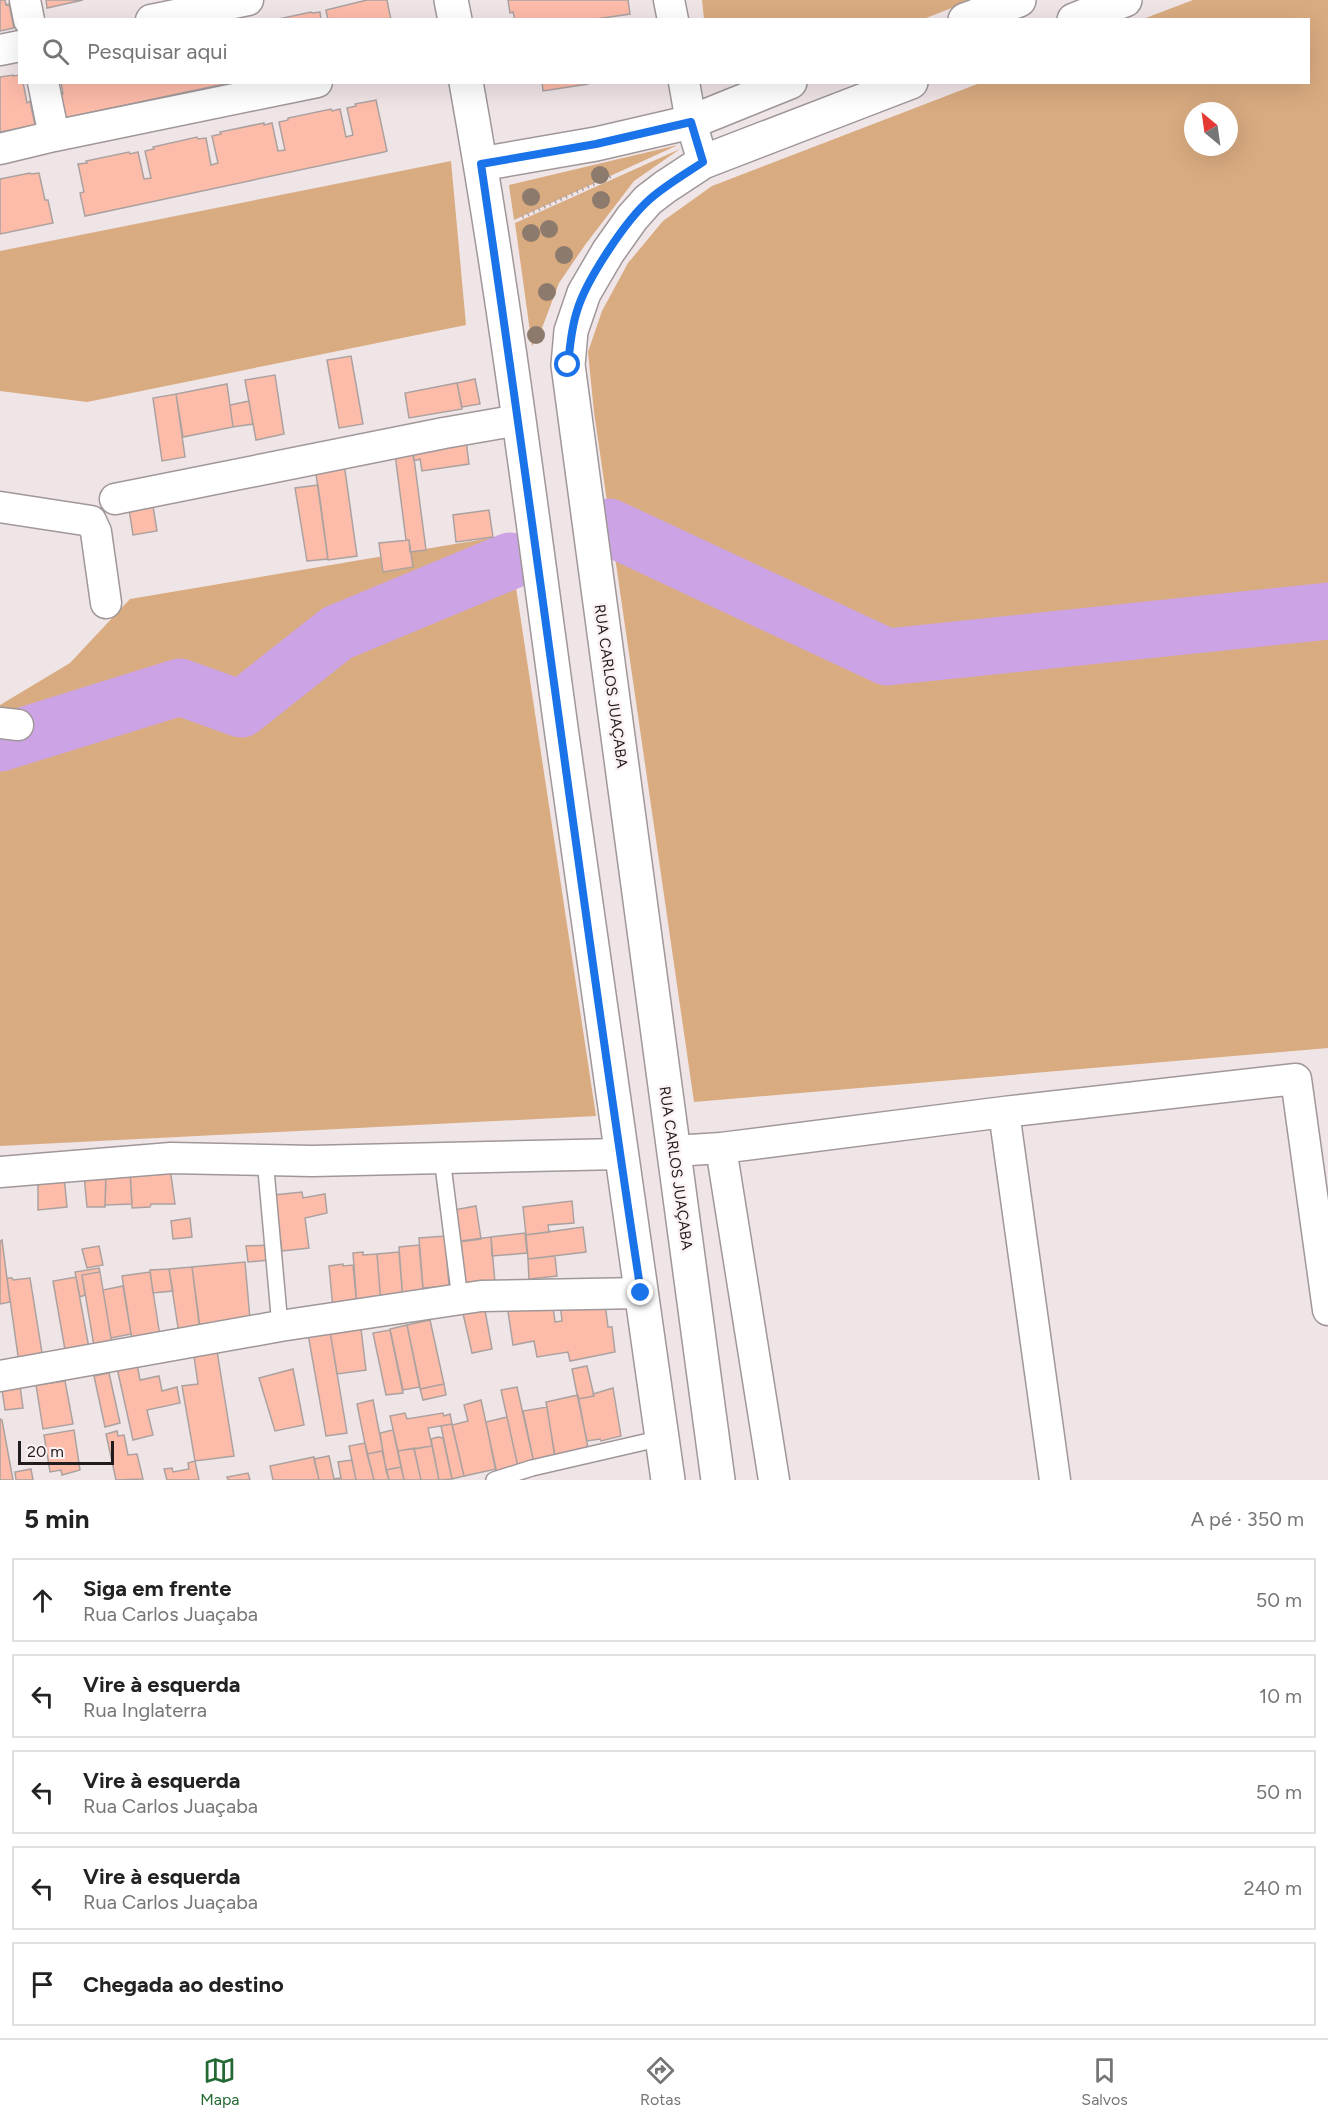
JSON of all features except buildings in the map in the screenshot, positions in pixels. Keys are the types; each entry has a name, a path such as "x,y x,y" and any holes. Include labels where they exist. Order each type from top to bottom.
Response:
{"street":[{"path":"25,0 29,18"},
{"path":"161,18 248,0"},
{"path":"451,0 455,18"},
{"path":"669,0 673,18"},
{"path":"970,18 1019,0"},
{"path":"1079,18 1125,0"},
{"path":"0,50 18,46"},
{"path":"43,84 54,136"},
{"path":"0,149 307,84"},
{"path":"466,84 481,164 519,420 620,1154 668,1480"},
{"path":"684,84 691,122 703,162"},
{"path":"481,164 596,144 691,122 785,84"},
{"name":"RUA CARLOS JUAÇABA","path":"718,1480 568,365 571,331 584,292 608,252 632,218 665,187 703,162 906,84"},
{"path":"114,499 432,435 519,420"},
{"path":"0,507 91,521 96,532 106,603"},
{"path":"674,1151 721,1148 1004,1112 1296,1079 1328,1310"},
{"path":"1004,1112 1055,1480"},
{"path":"721,1148 774,1480"},
{"path":"0,1172 171,1158 312,1161 620,1154"},
{"path":"0,1376 280,1326 481,1296 641,1293"}],"lane":[{"path":"442,1158 460,1299"},
{"path":"265,1159 280,1326"},
{"path":"494,1480 532,1468 662,1438"}],"shaded area":[{"path":"702,0 972,0 926,18 704,18"},
{"path":"1193,0 1328,0 1328,1048 694,1102 594,412 588,352 602,311 628,263 663,221 712,186 977,84 1310,84 1310,18 1146,18"},
{"path":"678,145 514,220 509,185"},
{"path":"680,149 634,181 585,245 559,283 539,336 532,346 515,223"},
{"path":"451,161 466,325 87,402 0,391 0,251"},
{"path":"508,535 596,1116 0,1146 0,705 70,663 130,599"}],"waterway":[{"path":"609,527 887,657 1328,611"},
{"path":"0,743 180,687 241,709 337,633 510,561"}],"route":[{"path":"568,365 571,331 578,308 584,292 608,252 632,218 648,201 703,162 691,122 596,144 481,164 641,1293"}]}
